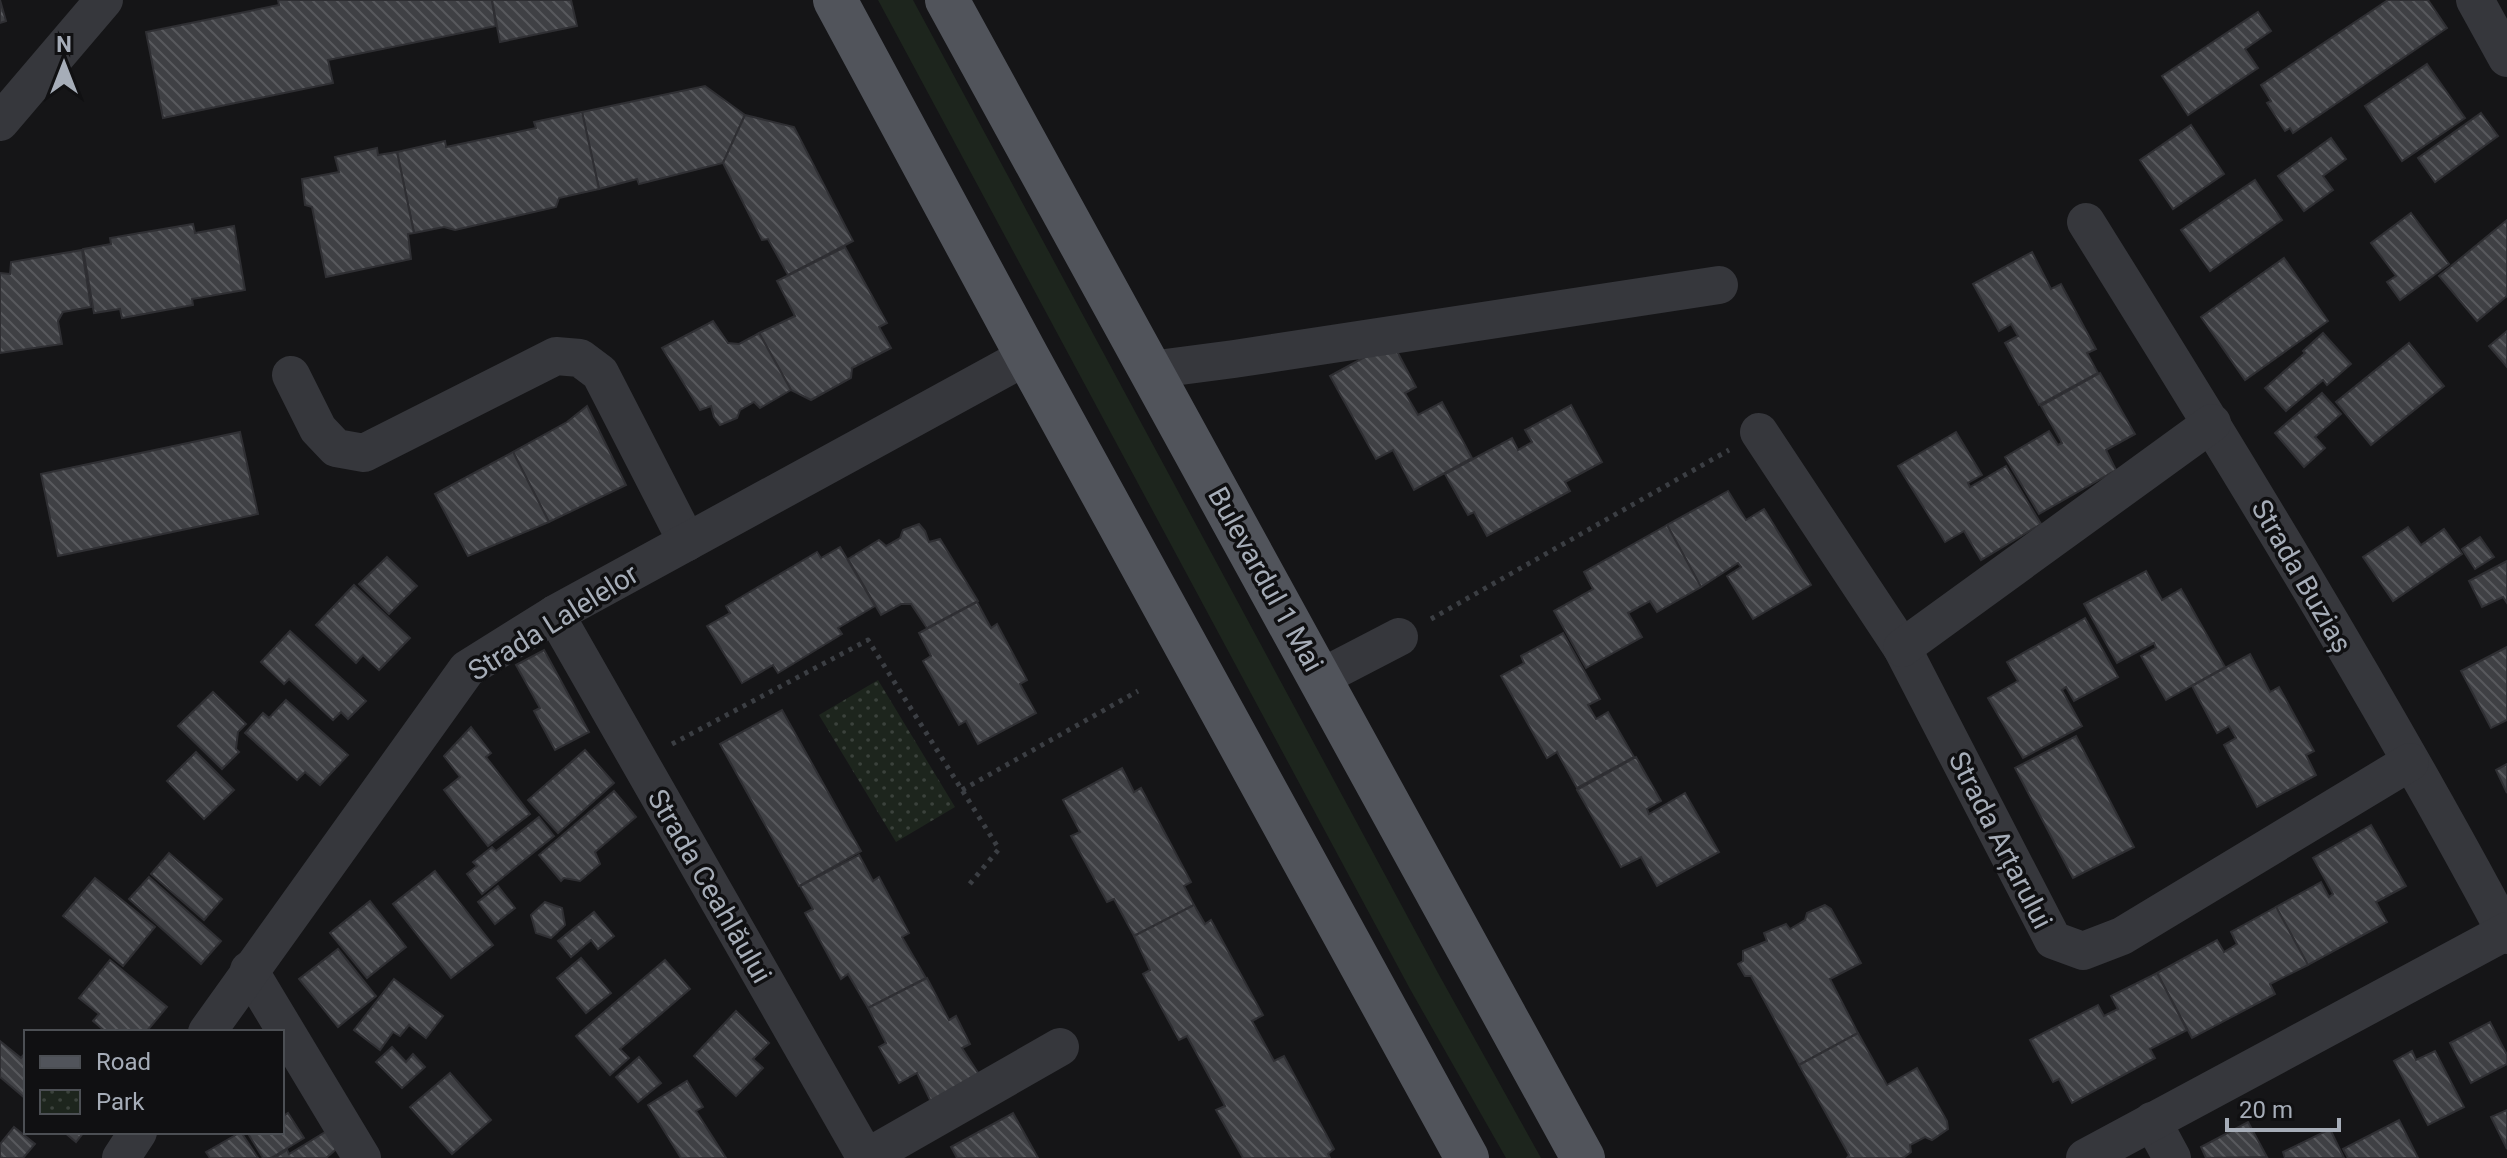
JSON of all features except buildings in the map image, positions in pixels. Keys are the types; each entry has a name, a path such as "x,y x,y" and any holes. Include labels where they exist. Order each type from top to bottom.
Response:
{"main road":[{"path":"835,0 1467,1158"},
{"name":"Bulevardul 1 Mai","path":"947,0 1583,1158"}],"street":[{"path":"0,122 104,0"},
{"path":"2475,0 2507,58"},
{"name":"Strada Buziaș","path":"2086,222 2212,423 2506,932"},
{"path":"1150,370 1200,365 1719,285"},
{"path":"291,375 318,429 336,448 364,453 556,356 580,358 600,373 687,542"},
{"name":"Strada Lalelelor","path":"208,1030 467,669 555,614 1027,356"},
{"path":"1902,648 2212,423"},
{"name":"Strada Arțarului","path":"1759,432 1902,648 2053,940 2083,951 2122,936 2410,762"},
{"name":"Strada Ceahlăului","path":"555,614 866,1158"},
{"path":"1320,678 1399,637"},
{"path":"2085,1158 2506,932"},
{"path":"249,970 362,1158"},
{"path":"866,1158 1060,1047"},
{"path":"2152,1121 2172,1158"},
{"path":"121,1158 137,1134"}],"path":[{"path":"1399,637 1759,432"},
{"path":"708,724 868,640 999,849 968,886"},
{"path":"962,790 1138,691"}],"green space":[{"path":"878,0 913,0 1541,1158 1506,1158 1410,989"},
{"path":"878,680 955,807 896,842 819,715"}]}
